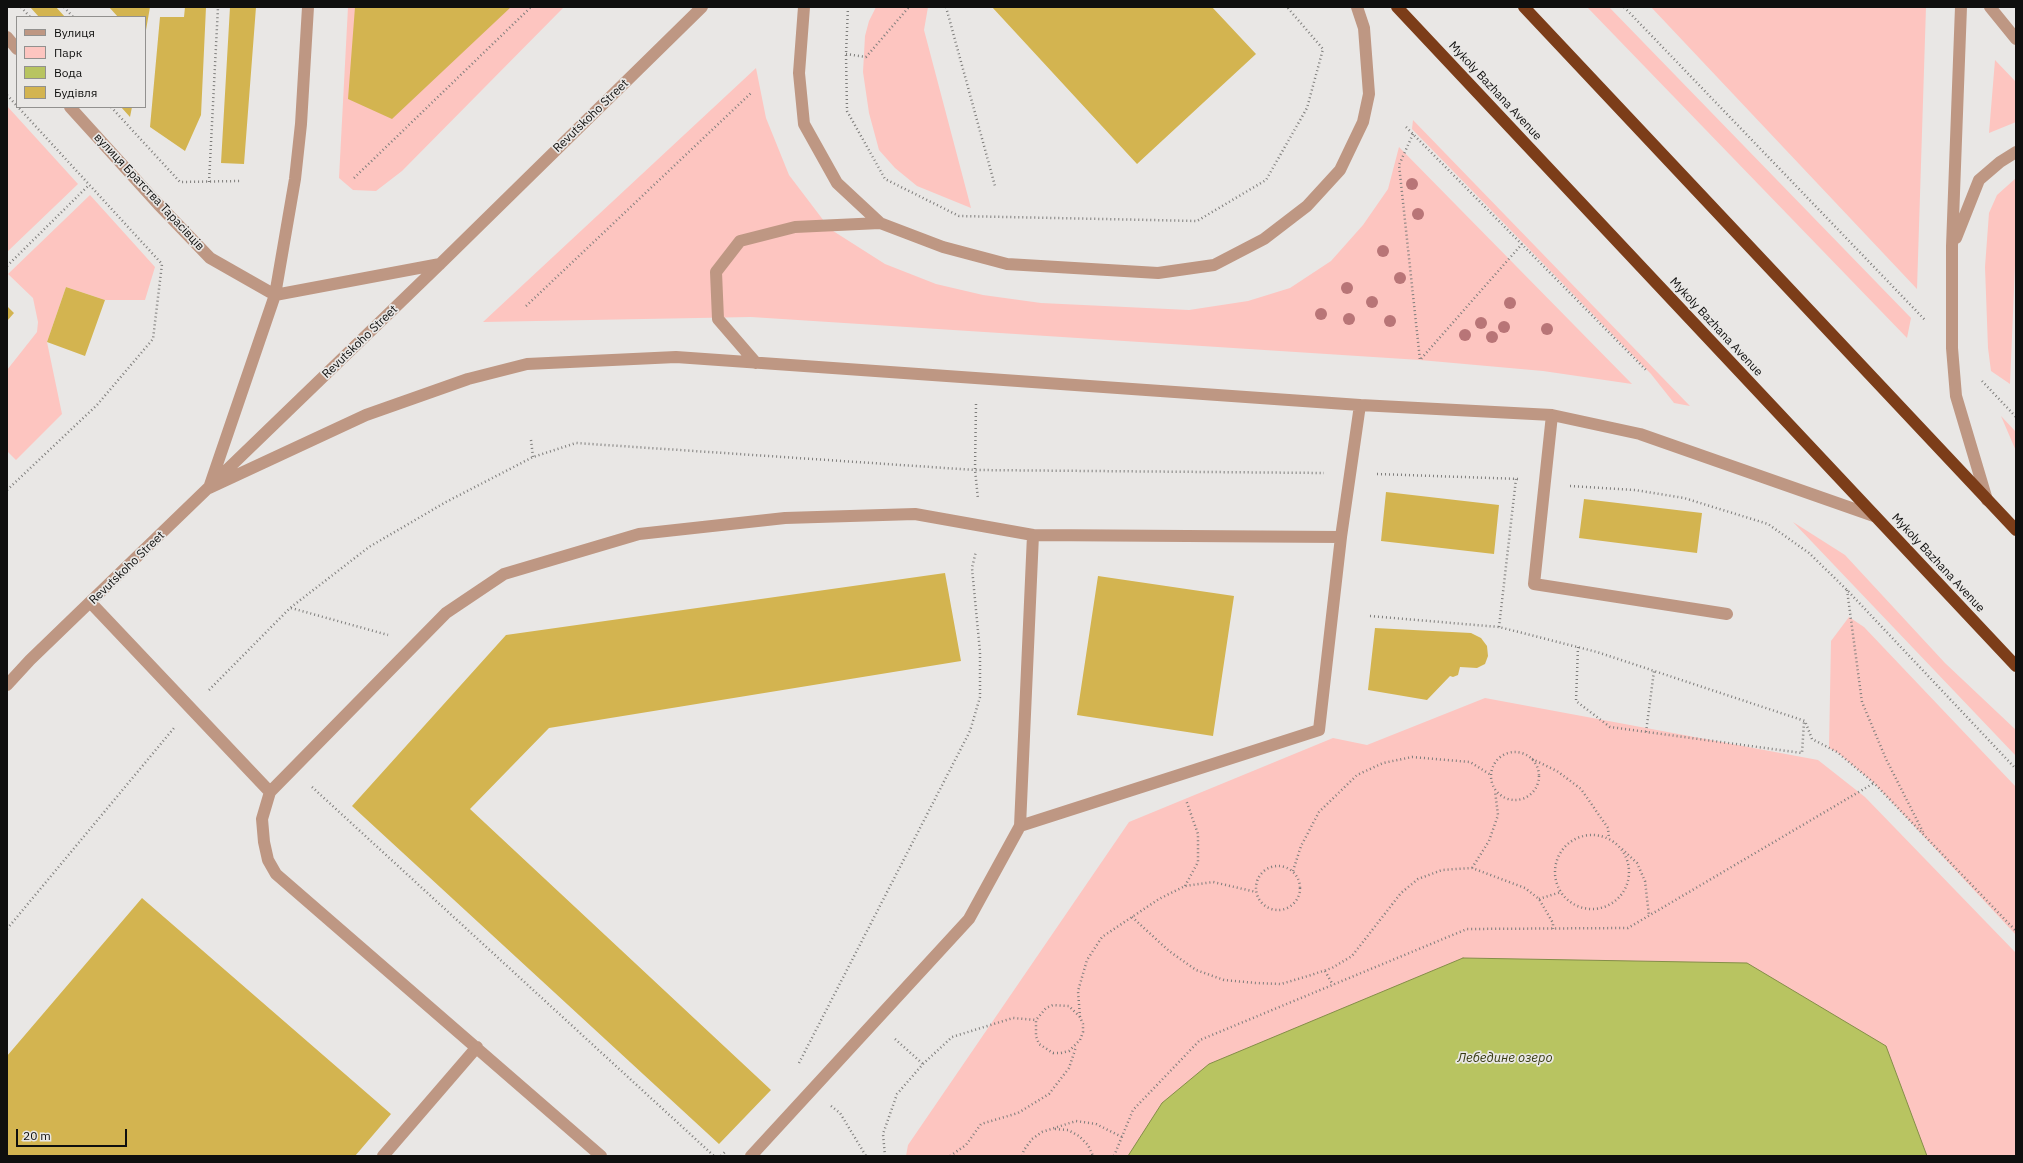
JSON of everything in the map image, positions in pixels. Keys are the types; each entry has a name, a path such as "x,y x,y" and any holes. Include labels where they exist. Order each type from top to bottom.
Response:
{"highway":[{"name":"Mykoly Bazhana Avenue","path":"1397,7 2016,666"},
{"path":"1524,7 2016,530"}],"street":[{"path":"209,488 275,295 295,178 302,124 308,7"},
{"name":"Revutskoho Street","path":"7,685 702,7"},
{"path":"804,7 799,73 804,124 837,183 880,223 943,247 1007,264 1158,273 1214,265 1264,239 1307,206 1340,170 1363,122 1369,94 1364,28 1357,7"},
{"path":"1961,7 1952,246 1952,348 1956,396 1968,441 1987,500"},
{"path":"1990,7 2016,39"},
{"path":"7,38 16,47"},
{"name":"вулиця Братства Тарасівців","path":"71,108 158,204 210,258 275,295"},
{"path":"1952,246 1979,180 2000,162 2016,152"},
{"path":"756,363 718,319 716,272 740,241 795,227 880,223"},
{"path":"275,295 440,264"},
{"path":"209,488 366,415 468,378 527,364 676,357 1360,404 1552,415 1640,434 1874,516"},
{"path":"1020,826 1320,730 1341,537 1360,404"},
{"path":"1552,415 1546,484 1534,584 1727,614"},
{"path":"601,1156 276,874 268,860 264,842 262,819 270,792 446,613 504,574 639,534 785,518 915,514 1033,535 1341,537"},
{"path":"751,1156 969,919 1020,826 1033,535"},
{"path":"91,603 270,792"},
{"name":"Revutskoho Street","path":"7,695 12,679"},
{"path":"383,1156 477,1047"}],"path":[{"path":"21,7 29,16"},
{"path":"64,7 72,16"},
{"path":"209,182 218,7"},
{"path":"354,178 531,7"},
{"path":"848,7 846,54 847,111 885,179 959,216 1197,221 1266,180 1307,108 1323,49 1288,7"},
{"path":"846,54 866,57 909,7"},
{"path":"946,7 995,186"},
{"path":"1624,7 1952,348 2016,417"},
{"path":"526,306 752,92"},
{"path":"7,95 16,104"},
{"path":"7,490 97,405 153,339 162,264 20,108"},
{"path":"112,108 180,182 240,181"},
{"path":"1406,127 1647,371"},
{"path":"1413,134 1399,164 1420,360 1522,244"},
{"path":"7,266 90,185"},
{"path":"975,470 976,400"},
{"path":"531,440 533,457"},
{"path":"7,929 190,709 290,608 369,547 446,502 533,457 576,443 975,470 1351,473 1516,479 1546,484 1635,490 1684,498 1768,524 1809,553 1847,590 2016,769"},
{"path":"1499,627 1516,479"},
{"path":"797,1068 970,731 980,697 980,652 972,568"},
{"path":"1847,590 1862,702 1886,759 1925,836"},
{"path":"290,608 418,643"},
{"path":"1370,616 1499,627 1578,648 1654,671 1804,721 1812,738 1836,752 1874,783 2016,931"},
{"path":"1578,648 1576,701 1610,727 1802,753 1804,721"},
{"path":"1646,732 1654,671"},
{"path":"1472,868 1489,841 1498,815 1495,790 1491,775 1496,760 1506,754 1517,752 1532,758 1557,771 1581,789 1608,828 1609,838"},
{"path":"1293,871 1301,846 1319,812 1357,775 1383,763 1412,757 1470,762 1491,775"},
{"path":"1495,790 1501,796 1516,800 1530,794 1536,788 1539,780 1536,765 1532,758"},
{"path":"293,769 714,1156"},
{"path":"1177,776 1198,834 1198,862 1185,886"},
{"path":"1114,1156 1133,1110 1200,1040 1467,930 1628,928 1874,783"},
{"path":"1619,846 1626,856 1630,868 1624,892 1616,901 1605,907 1592,909 1580,907 1569,902 1555,881 1555,868 1558,856 1565,846 1574,839 1586,834 1609,838 1619,846 1637,863 1645,881 1649,916"},
{"path":"1279,865 1293,871 1300,883 1301,890 1299,897 1290,908 1283,910 1269,909 1263,905 1256,892 1256,884 1264,871 1279,865"},
{"path":"1132,917 1170,951 1196,970 1224,980 1256,984 1281,984 1325,971 1352,956 1401,893 1418,879 1442,870 1472,868 1525,888 1539,899 1553,923 1553,929"},
{"path":"950,1156 966,1145 981,1124 1018,1113 1050,1094 1069,1068 1076,1046 1083,1032 1078,991 1087,960 1102,937 1159,899 1185,886 1213,882 1256,892"},
{"path":"1539,899 1561,892"},
{"path":"1325,971 1333,985"},
{"path":"1076,1046 1069,1051 1061,1053 1053,1053 1045,1049 1039,1044 1036,1036 1036,1020 1046,1008 1053,1005 1069,1006 1080,1017"},
{"path":"886,1156 883,1134 897,1094 923,1064 952,1037 1013,1018 1036,1020"},
{"path":"875,1022 923,1064"},
{"path":"812,1090 840,1113 866,1156"},
{"path":"1022,1156 1024,1150 1032,1139 1042,1132 1076,1121 1096,1124 1122,1137"},
{"path":"1055,1129 1068,1130 1079,1136 1088,1145 1093,1156"},
{"path":"721,1156 729,1148"}],"green space":[{"path":"348,7 564,7 402,171 376,191 353,190 339,178"},
{"path":"876,7 928,7 924,30 971,208 917,186 895,168 879,150 869,113 863,72 865,36 869,21"},
{"path":"1587,7 1609,7 1911,318 1907,338"},
{"path":"1651,7 1926,7 1917,289"},
{"path":"1995,60 2016,82 2016,122 1989,133"},
{"path":"756,68 766,118 789,175 830,229 885,264 936,284 983,295 1041,303 1189,310 1248,301 1290,288 1331,261 1363,225 1388,189 1399,147 1632,384 1543,371 1420,360 751,317 483,322"},
{"path":"7,106 78,184 7,252"},
{"path":"1413,120 1690,406 1674,403 1651,374 1412,129"},
{"path":"2016,178 2016,242 2010,384 1991,371 1988,348 1985,267 1989,213 1997,195"},
{"path":"90,195 155,267 145,300 105,300 66,287 47,342 62,414 16,460 7,451 7,370 37,332 38,322 33,298 8,274"},
{"path":"2001,416 2016,432 2016,451"},
{"path":"1793,522 1845,555 1945,663 2016,730 2016,756"},
{"path":"1849,617 1864,627 2016,787 2016,935 1874,783 1837,752 1829,748 1831,641"},
{"path":"1485,698 1818,760 1865,797 2016,953 2016,1156 906,1156 908,1145 1129,822 1333,738 1367,745"}],"water":[{"name":"Лебедине озеро","path":"1463,958 1747,963 1886,1046 1927,1156 1128,1156 1162,1103 1209,1064"}],"building":[{"path":"30,7 56,7 64,16 38,16"},
{"path":"109,7 150,7 146,30 146,16 117,16"},
{"path":"185,7 206,7 201,115 185,151 150,127 160,17 184,17"},
{"path":"230,7 256,7 244,164 221,163"},
{"path":"355,7 511,7 392,119 348,99"},
{"path":"992,7 1212,7 1256,54 1137,164"},
{"path":"122,108 132,108 130,117"},
{"path":"66,287 105,300 85,356 47,342"},
{"path":"7,306 14,313 7,321"},
{"path":"1386,492 1499,505 1494,554 1381,541"},
{"path":"1584,499 1702,513 1697,553 1579,538"},
{"path":"945,573 961,661 549,728 470,809 771,1090 719,1144 352,806 506,635"},
{"path":"1098,576 1234,596 1213,736 1077,715"},
{"path":"1375,628 1471,633 1481,638 1487,646 1488,656 1485,664 1477,668 1460,667 1458,675 1453,677 1450,676 1427,700 1368,690"},
{"path":"142,898 391,1114 355,1156 7,1156 7,1056"}]}
